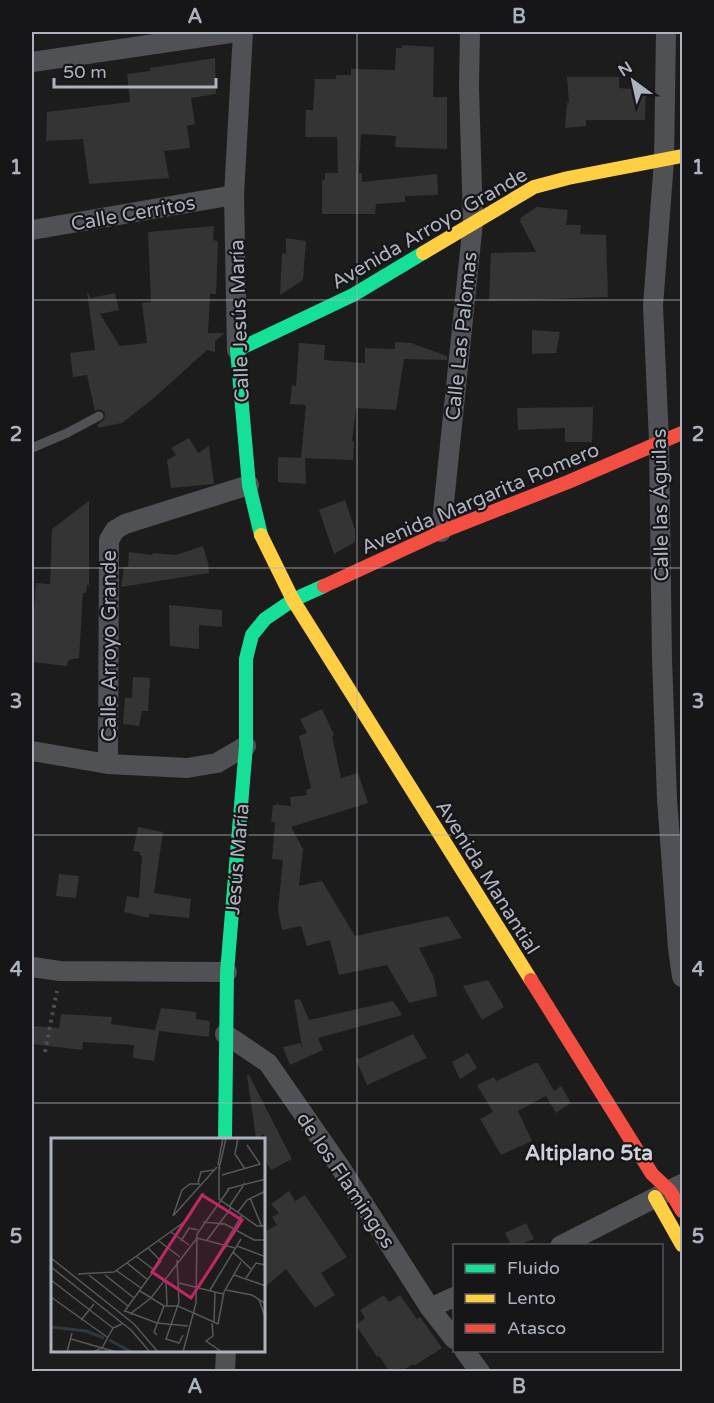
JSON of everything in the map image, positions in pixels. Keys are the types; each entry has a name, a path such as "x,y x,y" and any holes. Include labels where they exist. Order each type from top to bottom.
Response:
{"street":[{"path":"32,62 237,32"},
{"name":"Calle Jesús María","path":"243,32 234,195 237,350 249,485 260,534 293,600"},
{"name":"Calle Las Palomas","path":"441,532 473,222 469,87 470,32"},
{"name":"Calle las Águilas","path":"666,32 673,158 653,306 660,441 662,659 667,798 682,977"},
{"name":"Avenida Arroyo Grande","path":"237,350 353,296 534,187 568,178 673,158"},
{"name":"Calle Cerritos","path":"32,230 234,195"},
{"name":"Avenida Margarita Romero","path":"293,600 441,532 568,482 682,433"},
{"name":"Calle Arroyo Grande","path":"108,764 109,540 115,530 125,524 249,485"},
{"name":"Jesús María","path":"225,1138 227,972 246,746 246,659 252,635 265,619 293,600"},
{"name":"Avenida Manantial","path":"293,600 652,1174 669,1191 682,1212"},
{"path":"32,751 108,764 187,768 217,763 246,746"},
{"path":"32,967 60,971 227,972"},
{"name":"de los Flamingos","path":"225,1034 268,1063 340,1167 430,1308 453,1338"},
{"path":"562,1244 669,1191"},
{"name":"Avenida Manantial","path":"669,1191 682,1245"},
{"path":"430,1308 453,1297"},
{"path":"466,1352 480,1371"}],"lane":[{"path":"32,448 99,416"}],"path":[{"path":"45,1052 60,971"}],"building":[{"path":"402,45 434,47 433,97 447,97 447,149 395,147 396,136 361,134 359,173 362,173 362,182 437,174 438,195 405,196 405,202 376,204 375,214 322,214 322,180 325,180 325,173 338,173 337,137 305,137 306,110 313,110 315,79 336,79 336,75 351,75 351,69 395,70 396,48 402,48"},
{"path":"215,58 216,94 191,98 195,124 187,126 190,148 164,151 169,178 89,184 83,139 46,141 47,112 130,102 127,74"},
{"path":"567,77 619,77 619,88 646,90 645,120 586,120 586,126 565,128 567,103 569,103"},
{"path":"537,207 568,210 566,225 581,225 580,234 606,235 608,297 489,301 491,253 536,252 520,218"},
{"path":"214,226 213,240 218,241 216,294 210,294 208,333 225,333 215,341 215,352 207,350 154,398 122,423 98,428 98,424 104,420 105,413 100,409 95,411 87,375 73,377 70,353 95,350 87,292 91,298 115,293 119,310 100,314 120,346 147,343 142,303 151,302 148,232"},
{"path":"286,238 306,241 303,280 280,295 282,253 286,254"},
{"path":"532,330 560,332 556,353 532,354"},
{"path":"395,342 411,343 447,356 447,360 404,359 396,410 356,408 352,441 354,441 353,460 301,458 306,405 290,404 292,385 296,386 299,343 325,345 324,360 365,363 365,348 395,349"},
{"path":"593,407 592,442 565,442 565,428 518,430 517,408"},
{"path":"189,438 198,453 209,446 214,484 171,488 167,460 176,455 171,448"},
{"path":"278,457 305,458 306,484 278,482"},
{"path":"345,500 355,530 355,542 334,554 319,510"},
{"path":"89,501 89,585 87,585 86,593 83,593 79,658 68,660 67,666 32,662 32,611 34,611 36,583 50,584 52,529"},
{"path":"203,546 209,573 121,587 124,567 128,567 129,552 176,555"},
{"path":"169,605 222,610 222,627 199,625 199,649 170,646"},
{"path":"133,677 150,678 148,711 142,711 139,726 123,724 125,698 132,698"},
{"path":"322,709 334,735 332,736 341,778 358,773 368,803 291,827 303,849 299,886 322,881 355,936 448,916 462,938 419,948 434,978 437,996 409,1003 387,965 339,975 330,940 307,946 301,926 282,930 278,910 283,860 272,859 275,822 271,822 273,805 277,805 277,802 279,805 291,806 290,797 307,795 306,790 311,788 299,736 307,733 300,719"},
{"path":"138,827 163,832 154,893 191,899 189,918 149,914 149,918 124,912 127,896 139,898 142,856 140,852 133,851"},
{"path":"59,874 79,876 76,898 56,896"},
{"path":"488,980 504,1007 482,1020 463,986"},
{"path":"300,999 309,1020 393,1001 402,1015 318,1038 323,1050 290,1065 283,1047 300,1043 302,1047 294,1000"},
{"path":"161,1008 196,1012 196,1019 210,1021 209,1037 159,1031 154,1061 133,1058 134,1045 83,1042 82,1050 32,1044 32,1026 59,1028 61,1014 112,1017 111,1024 155,1030"},
{"path":"413,1034 427,1058 367,1085 356,1060"},
{"path":"468,1053 477,1068 460,1079 452,1062"},
{"path":"538,1063 554,1091 561,1086 571,1103 556,1113 546,1096 518,1111 532,1141 501,1155 480,1119 493,1112 477,1085 494,1077 496,1081"},
{"path":"247,1075 292,1159 271,1170 266,1161 266,1138 264,1134 256,1138"},
{"path":"289,1191 295,1201 305,1195 347,1257 321,1273 335,1295 315,1308 286,1269 266,1286 266,1231 277,1225 272,1217 279,1213 271,1204"},
{"path":"526,1223 534,1239 522,1244 510,1244 505,1233"},
{"path":"384,1295 389,1302 400,1295 417,1319 420,1317 442,1348 414,1366 413,1364 402,1371 389,1371 356,1325 365,1318 360,1310"}],"traffic: fast":[{"path":"261,535 249,485 237,350 353,295 423,253"},
{"path":"225,1138 227,972 246,746 246,659 252,635 265,619 293,600 324,586"}],"traffic: slow":[{"path":"423,253 534,187 568,178 682,156"},
{"path":"261,535 293,600 531,980"},
{"path":"655,1197 682,1245"}],"traffic: jam":[{"path":"324,586 441,532 568,482 682,433"},
{"path":"531,980 652,1174 670,1191 682,1211"}],"district":[{"name":"Altiplano 5ta","path":"589,1153"}]}
